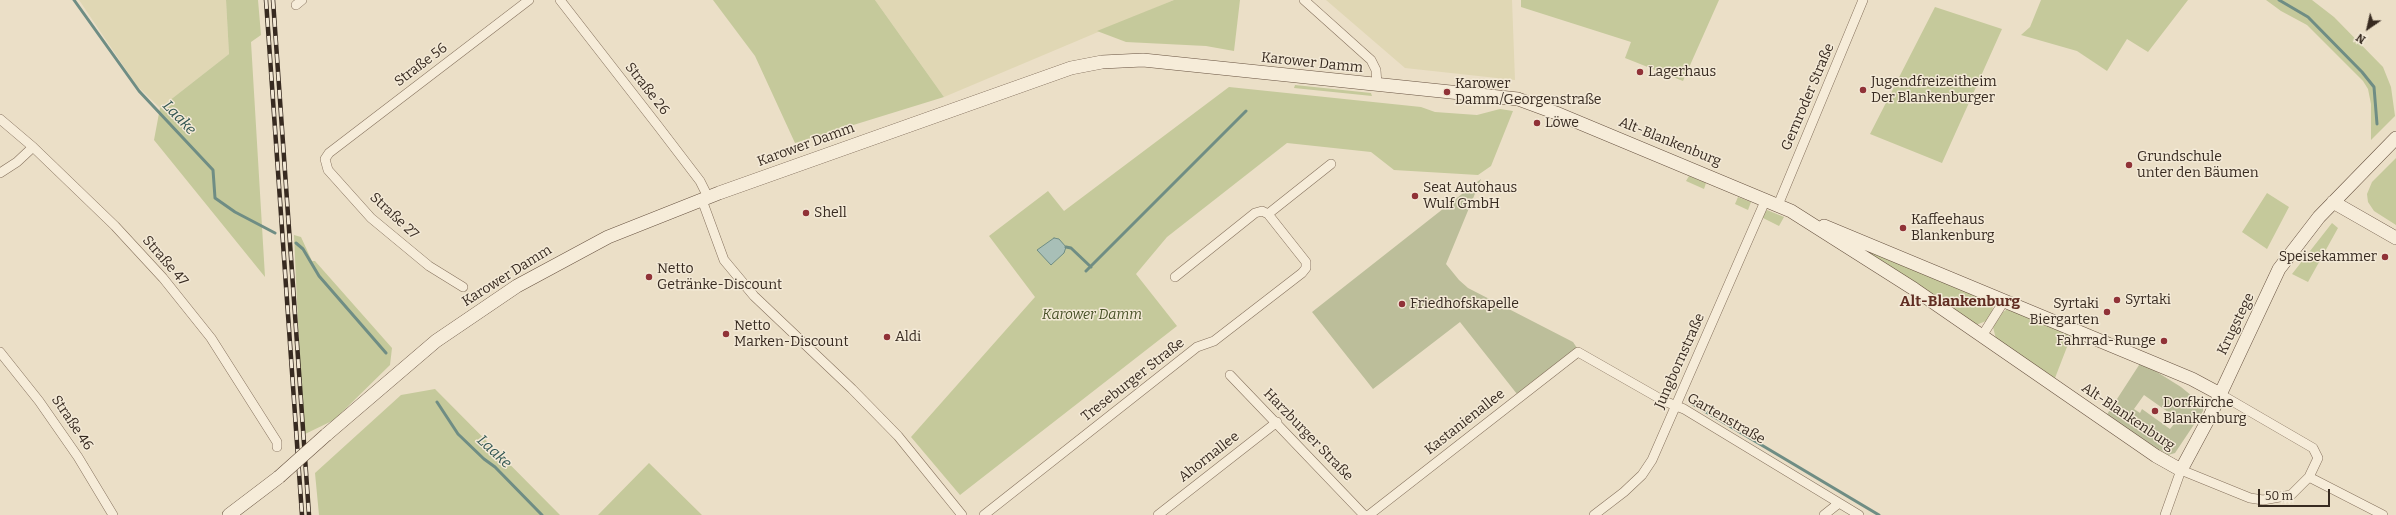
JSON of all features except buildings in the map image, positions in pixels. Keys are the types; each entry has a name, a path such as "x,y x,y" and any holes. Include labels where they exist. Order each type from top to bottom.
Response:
{"main road":[{"name":"Karower Damm","path":"229,515 278,477 436,341 517,286 556,264 608,237 705,198 1084,65 1143,60 1376,86 1518,99"},
{"name":"Alt-Blankenburg","path":"1518,99 1766,199 1807,221 1914,289 2156,456 2181,470"},
{"name":"Krugstege","path":"2181,470 2220,394 2279,270 2306,232 2396,138"},
{"path":"2334,202 2396,238"},
{"name":"Alt-Blankenburg","path":"1807,221 1822,225 2192,379 2220,394"}],"street":[{"name":"Straße 56","path":"330,152 529,0"},
{"name":"Straße 26","path":"560,0 700,182 705,198"},
{"path":"1304,0 1371,60 1376,70 1376,86"},
{"name":"Gernroder Straße","path":"1778,205 1863,0"},
{"name":"Straße 47","path":"0,119 33,147 115,226 162,278 211,338 277,442 277,447"},
{"path":"0,173 17,162 33,147"},
{"name":"Straße 27","path":"330,152 325,159 328,170 372,218 428,266 463,287"},
{"path":"1175,277 1255,214 1262,211 1268,214 1331,164"},
{"path":"705,198 724,260 749,290 852,389 898,436 962,515"},
{"name":"Jungbornstraße","path":"1594,515 1642,475 1652,460 1766,199"},
{"name":"Treseburger Straße","path":"984,515 1197,347 1214,341 1302,273 1306,268 1306,262 1268,214"},
{"path":"1982,336 2004,301"},
{"name":"Straße 46","path":"0,352 39,401 78,457 113,515"},
{"name":"Gartenstraße","path":"1578,352 1676,406 1859,515"},
{"name":"Kastanienallee","path":"1369,515 1578,352"},
{"name":"Harzburger Straße","path":"1230,375 1277,422 1364,515"},
{"name":"Alt-Blankenburg","path":"2181,470 2250,498 2263,500 2292,495 2308,477 2318,458 2313,448 2220,394"},
{"name":"Ahornallee","path":"1158,515 1277,422"},
{"path":"2165,515 2181,470"},
{"path":"2308,477 2383,515"},
{"path":"1824,515 1839,503"}],"shaded area":[{"path":"79,0 226,0 229,54 160,108 137,86"},
{"path":"875,0 1174,0 944,97"},
{"path":"1326,0 1512,0 1515,80 1405,68"}],"green space":[{"path":"226,0 258,0 261,35 251,42 265,277 154,140 160,108 229,54"},
{"path":"713,0 875,0 944,97 795,143 755,56"},
{"path":"1174,0 1240,0 1234,51 1206,46 1126,42 1097,31"},
{"path":"1521,0 1719,0 1683,81 1625,58 1631,42 1521,7"},
{"path":"2041,0 2188,0 2148,52 2127,39 2107,71 2077,51 2021,35 2030,27"},
{"path":"2266,0 2312,0 2334,17 2383,67 2391,87 2395,116 2371,140 2371,104 2368,89 2363,81 2307,25 2281,11"},
{"path":"1935,7 2002,29 1942,163 1870,134"},
{"path":"1295,85 1371,93 1372,96 1294,88"},
{"name":"Karower Damm","path":"1229,87 1421,107 1435,112 1477,115 1500,109 1513,111 1491,166 1478,175 1394,170 1371,152 1287,143 1167,237 1136,274 1177,326 960,495 911,437 1035,297 989,236 1048,191 1064,211"},
{"path":"2396,158 2396,225 2374,211 2368,202 2367,194 2372,182"},
{"path":"1689,176 1706,183 1704,189 1686,181"},
{"path":"1481,179 1446,264 1459,280 1468,288 1573,342 1577,348 1517,394 1460,322 1373,389 1312,312"},
{"path":"2267,193 2289,207 2267,249 2242,232"},
{"path":"1738,197 1751,202 1748,210 1735,204"},
{"path":"1767,210 1784,217 1779,226 1761,217"},
{"path":"2332,223 2338,228 2308,282 2292,274"},
{"path":"294,235 301,237 312,261 315,261 392,348 390,365 334,420 303,435"},
{"path":"1845,239 1992,300 1993,311 1986,321 1976,325"},
{"path":"2009,308 2072,334 2055,378 1996,339 1993,327 2003,312"},
{"path":"2141,362 2181,387 2203,405 2203,411 2175,453 2168,455 2106,416","holes":["2144,395 2178,419 2170,429 2142,409 2140,413 2134,409"]},
{"path":"435,389 560,515 319,515 315,473 401,395"},
{"path":"649,463 702,515 598,515"}],"water":[{"path":"1054,238 1059,239 1066,247 1064,253 1051,265 1037,250"}],"waterway":[{"name":"Laake","path":"74,0 139,91 213,170 215,198 235,212 275,233"},
{"path":"2279,0 2308,17 2362,72 2374,87 2377,124"},
{"path":"1086,271 1246,111"},
{"name":"Laake","path":"296,243 303,249 319,276 386,353"},
{"path":"1066,247 1071,248 1091,267"},
{"name":"Laake","path":"437,402 458,434 484,459 495,467 542,515"},
{"path":"1691,403 1879,515"}],"railway":[{"path":"266,0 302,515"},
{"path":"273,0 309,515"}],"place":[{"name":"Lagerhaus","path":"1640,72"},
{"name":"Jugendfreizeitheim Der Blankenburger","path":"1863,90"},
{"name":"Karower Damm/Georgenstraße","path":"1447,92"},
{"name":"Löwe","path":"1537,123"},
{"name":"Grundschule unter den Bäumen","path":"2129,165"},
{"name":"Seat Autohaus Wulf GmbH","path":"1415,196"},
{"name":"Shell","path":"806,213"},
{"name":"Kaffeehaus Blankenburg","path":"1903,228"},
{"name":"Speisekammer","path":"2385,257"},
{"name":"Netto Getränke-Discount","path":"649,277"},
{"name":"Syrtaki","path":"2117,300"},
{"name":"Friedhofskapelle","path":"1402,304"},
{"name":"Syrtaki Biergarten","path":"2107,312"},
{"name":"Netto Marken-Discount","path":"726,334"},
{"name":"Aldi","path":"887,337"},
{"name":"Fahrrad-Runge","path":"2164,341"},
{"name":"Dorfkirche Blankenburg","path":"2155,411"}],"district":[{"name":"Alt-Blankenburg","path":"1960,302"}]}
